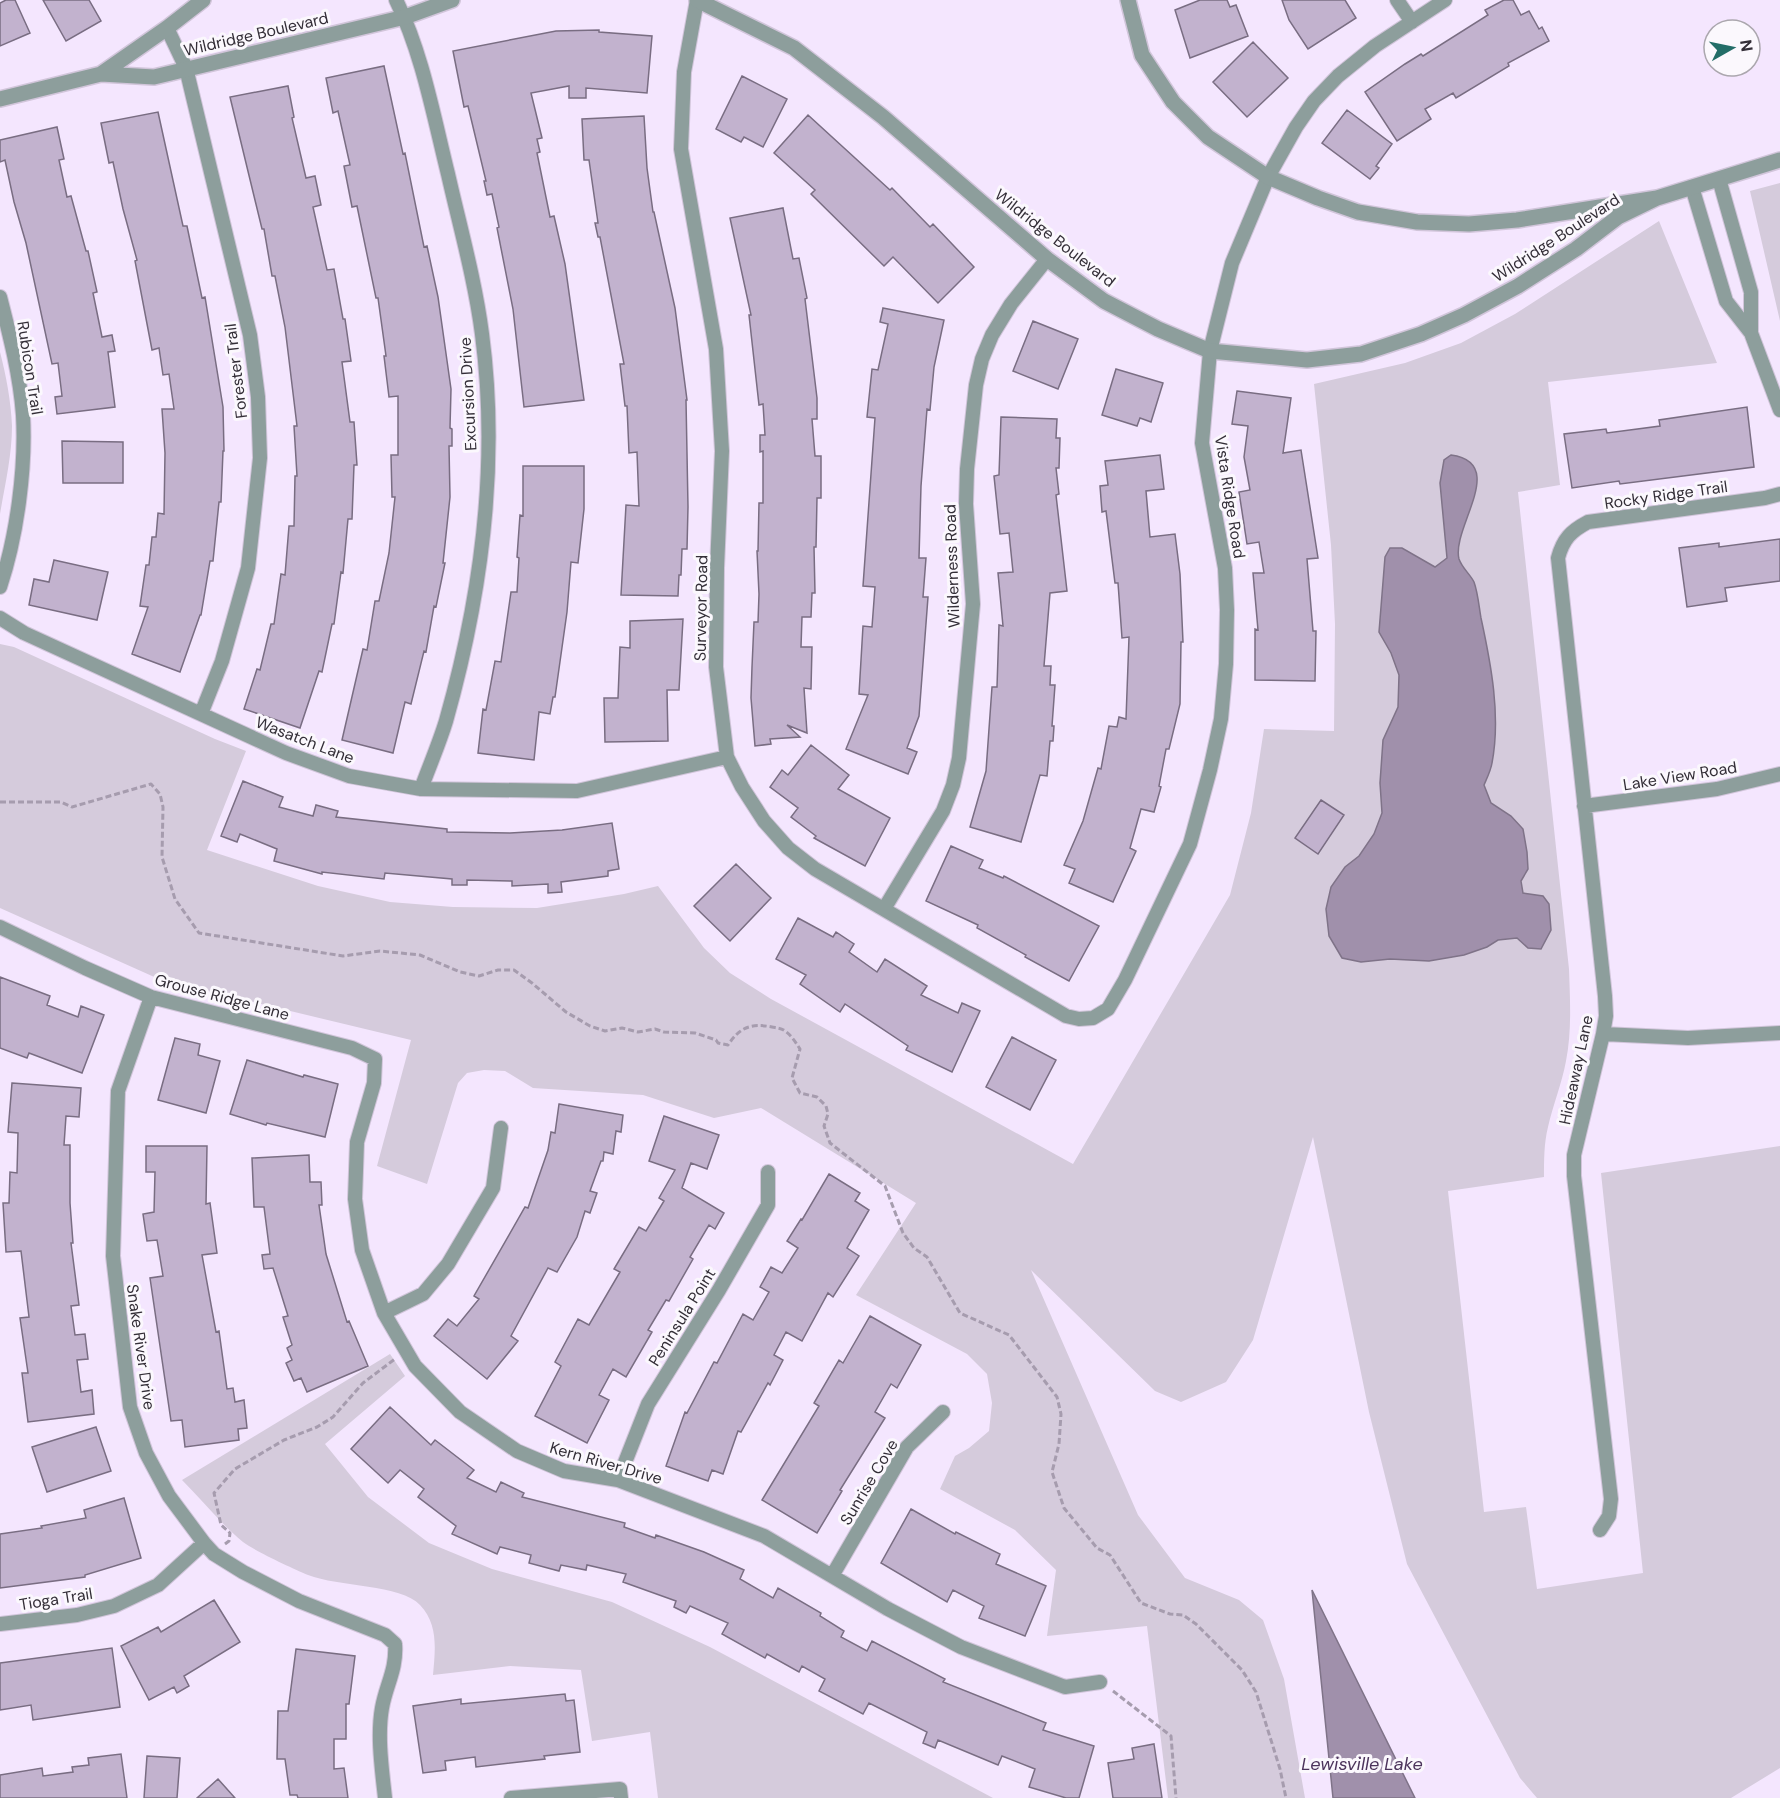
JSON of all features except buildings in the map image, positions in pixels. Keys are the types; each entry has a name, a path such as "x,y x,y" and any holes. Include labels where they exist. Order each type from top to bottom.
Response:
{"street":[{"name":"Wildridge Boulevard","path":"101,74 203,0"},
{"name":"Excursion Drive","path":"396,0 405,17 430,99 473,279 482,335 487,393 485,505 480,559 460,667 445,723 421,789"},
{"name":"Wildridge Boulevard","path":"0,99 101,74 154,77 405,17 452,0"},
{"name":"Wildridge Boulevard","path":"697,0 794,48 883,117 1047,259 1104,301 1210,351 1307,360 1361,354 1421,334 1464,315 1518,286 1576,249 1618,216 1657,198 1780,160"},
{"name":"Surveyor Road","path":"697,0 684,72 681,149 716,349 722,451 716,668 727,757 742,787 764,821 788,848 815,870 1066,1016 1079,1019 1093,1018"},
{"name":"Wildridge Boulevard","path":"1128,0 1142,55 1173,102 1208,137 1268,177 1358,212 1417,222 1459,224 1517,220 1657,198"},
{"path":"1397,0 1412,22"},
{"name":"Vista Ridge Road","path":"1093,1018 1108,1009 1125,980 1190,844 1221,719 1226,664 1225,568 1202,443 1210,351 1232,263 1268,177 1296,127 1314,101 1338,76 1375,46 1445,0"},
{"name":"Forester Trail","path":"167,28 186,68 250,335 258,397 260,458 248,568 222,662 201,714"},
{"path":"1719,179 1751,292 1751,333"},
{"path":"1692,187 1726,301 1751,333 1780,410"},
{"name":"Wilderness Road","path":"884,909 943,811 960,758 973,604 966,504 967,469 976,385 982,359 992,334 1011,304 1047,259"},
{"name":"Rubicon Trail","path":"0,297 17,369 23,414 23,458 20,499 0,587"},
{"name":"Rocky Ridge Trail","path":"1562,542 1573,529 1588,522 1780,494"},
{"name":"Hideaway Lane","path":"1562,542 1558,558 1559,573 1606,1016 1574,1155 1574,1176 1611,1499 1609,1516 1600,1530"},
{"name":"Wasatch Lane","path":"0,618 24,633 286,753 349,776 421,789 577,791 727,757"},
{"name":"Lake View Road","path":"1584,807 1717,789 1780,774"},
{"name":"Grouse Ridge Lane","path":"0,927 150,997 352,1048 375,1059"},
{"name":"Snake River Drive","path":"150,997 118,1091 113,1256 130,1407 146,1453 169,1496 214,1554 299,1601 385,1635 394,1644 396,1660 381,1709 381,1756 385,1798"},
{"path":"1603,1034 1688,1038 1780,1033"},
{"name":"Kern River Drive","path":"375,1059 374,1083 357,1142 355,1199 362,1250 384,1313 406,1351 416,1366 460,1412 517,1451 564,1471 618,1480 764,1536 888,1609 961,1647 1065,1687 1100,1682"},
{"path":"384,1313 423,1294 448,1264 493,1188 501,1128"},
{"name":"Peninsula Point","path":"618,1480 648,1404 719,1290 768,1205 768,1172"},
{"name":"Sunrise Cove","path":"832,1576 907,1447 943,1412"},
{"name":"Tioga Trail","path":"0,1624 77,1616 114,1606 158,1585 204,1543"},
{"path":"511,1798 621,1793"}],"path":[{"path":"0,802 61,802 72,807 151,784 160,794 163,807 162,857 175,900 199,933 343,956 380,951 420,955 460,972 479,976 498,970 514,970 566,1012 590,1026 605,1031 622,1028 638,1032 655,1029 664,1032 695,1033 728,1045 738,1031 758,1024 782,1029 790,1035 800,1049 792,1078 800,1093 818,1097 826,1106 828,1114 824,1126 830,1143 885,1186 903,1233 914,1248 927,1257 960,1313 1009,1335 1057,1397 1061,1414 1059,1444 1052,1472 1064,1508 1097,1548 1110,1555 1142,1603 1170,1614 1183,1615 1196,1624 1242,1670 1256,1692 1280,1769 1286,1798"},
{"path":"214,1554 229,1541 230,1533 221,1525 214,1493 235,1469 284,1440 333,1418 363,1383 406,1351"},
{"path":"1100,1682 1132,1704 1171,1736 1176,1798"}],"shaded area":[{"path":"1780,183 1780,321 1750,191"},
{"path":"1659,221 1717,363 1548,382 1560,485 1518,492 1569,969 1568,1050 1547,1133 1544,1177 1448,1191 1484,1512 1526,1507 1537,1589 1643,1573 1601,1173 1780,1146 1780,1768 1731,1798 1537,1798 1520,1778 1407,1564 1369,1412 1313,1137 1253,1340 1226,1382 1181,1402 1155,1391 1031,1270 1138,1515 1185,1578 1239,1600 1263,1620 1284,1679 1305,1798 1168,1798 1147,1626 1047,1636 1056,1570 1015,1530 940,1489 955,1456 969,1448 989,1431 992,1403 987,1374 967,1354 856,1295 916,1203 761,1108 714,1118 643,1095 533,1088 505,1071 484,1070 467,1073 458,1083 427,1184 377,1166 411,1040 161,980 0,908 0,644 14,647 246,751 207,850 318,886 390,902 453,907 537,908 658,886 704,948 730,973 771,999 1073,1164 1230,895 1251,813 1264,729 1334,731 1335,624 1331,545 1314,384 1405,363 1461,343 1515,314"},
{"path":"0,352 11,407 12,437 0,514"},
{"path":"390,1354 405,1376 325,1444 368,1497 429,1543 492,1569 612,1602 710,1647 993,1798 658,1798 650,1732 592,1741 581,1670 510,1666 433,1675 435,1648 433,1630 426,1613 411,1598 384,1589 321,1579 265,1555 235,1535 182,1480"}],"water":[{"path":"1451,455 1468,460 1476,470 1477,483 1459,546 1459,559 1475,586 1494,690 1495,745 1489,774 1484,785 1491,803 1511,816 1523,829 1528,869 1521,881 1523,893 1543,896 1549,904 1551,930 1541,949 1528,948 1517,938 1498,940 1487,947 1464,955 1429,961 1390,959 1361,962 1342,958 1329,936 1326,909 1331,887 1345,867 1359,856 1374,834 1382,813 1380,783 1383,740 1398,707 1399,675 1391,653 1379,632 1385,557 1390,548 1402,548 1435,567 1447,558 1440,483 1444,460"},
{"name":"Lewisville Lake","path":"1312,1590 1415,1798 1333,1798"}]}
